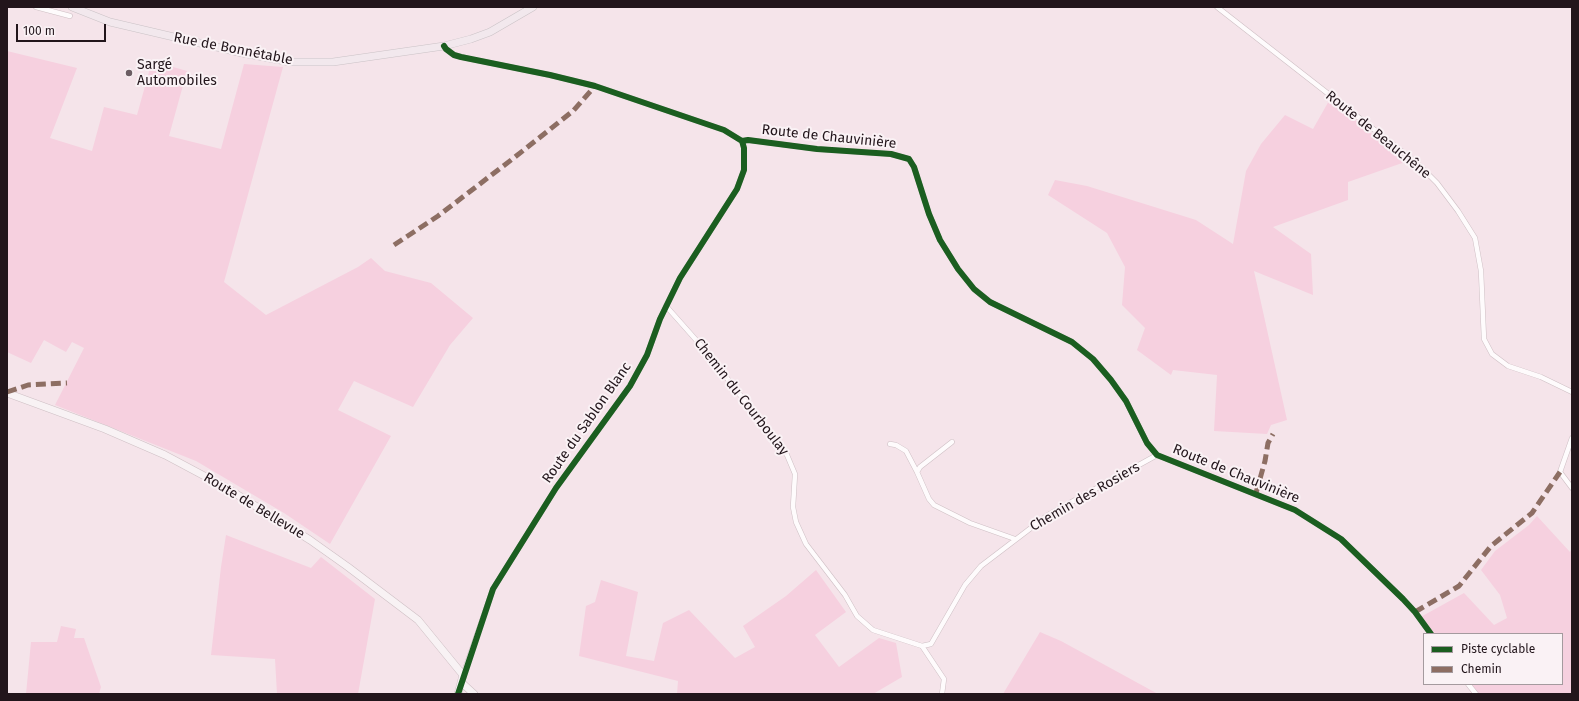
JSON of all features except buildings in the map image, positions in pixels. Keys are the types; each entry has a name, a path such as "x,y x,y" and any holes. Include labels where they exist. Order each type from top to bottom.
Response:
{"main road":[{"name":"Rue de Bonnétable","path":"72,7 110,22 242,53 290,62 333,62 444,46 490,32 534,7"}],"street":[{"path":"36,7 70,16"},
{"name":"Route de Beauchêne","path":"1217,7 1417,163 1437,184 1458,211 1475,238 1481,271 1484,339 1492,354 1508,366 1541,377 1572,392"},
{"name":"Route de Chauvinière","path":"444,46 454,55 461,57 550,75 595,86 724,130 742,141 748,140 817,149 891,154 909,159 914,167 929,214 940,240 958,269 974,289 990,302 1072,342 1093,359 1126,401 1147,442 1157,455 1295,510 1341,539 1411,608 1430,633"},
{"name":"Route du Sablon Blanc","path":"463,679 493,589 556,488 630,386 647,355 666,306 680,278 737,189 744,170 744,148 742,141"},
{"name":"Chemin du Courboulay","path":"666,306 705,350 787,455 795,474 793,507 796,522 806,544 845,595 857,616 873,630 922,646"},
{"name":"Route de Bellevue","path":"7,393 105,429 165,455 225,487 285,524 348,567 418,620 474,694"},
{"path":"1572,438 1560,472 1572,488"},
{"path":"917,472 920,467 952,442"},
{"path":"890,444 896,445 906,451 929,499 934,505 970,523 1015,539"},
{"name":"Chemin des Rosiers","path":"922,646 931,644 965,585 981,566 1048,515 1157,455"},
{"path":"922,646 944,678 942,694"},
{"path":"458,694 463,679"},
{"path":"1469,685 1476,694"}],"shaded area":[{"path":"7,51 77,68 50,138 92,151 104,107 137,115 152,61 187,71 169,136 221,149 244,64 283,67 224,282 266,315 358,267 371,258 385,271 431,283 473,318 450,345 413,407 354,381 338,410 391,436 330,544 284,513 196,461 55,405 84,348 72,342 66,352 44,340 31,363 7,352"},
{"path":"1330,99 1405,162 1348,182 1348,200 1273,227 1311,254 1313,295 1254,271 1287,420 1271,425 1267,434 1214,431 1217,375 1173,370 1171,375 1137,350 1145,328 1122,305 1125,267 1107,233 1048,195 1055,180 1087,186 1196,220 1233,244 1246,171 1261,144 1285,115 1313,129"},
{"path":"1537,516 1570,552 1572,548 1572,694 1472,694 1466,685 1563,685 1563,633 1426,633 1417,619 1464,593 1494,625 1507,618 1500,595 1481,570 1495,551 1529,525"},
{"path":"226,535 311,568 321,557 375,599 358,694 277,694 275,659 211,655"},
{"path":"816,570 846,612 815,635 839,667 879,638 896,643 902,677 873,694 677,694 678,681 579,656 586,606 595,602 601,580 638,592 626,656 654,661 663,623 689,610 735,658 755,647 743,626 786,596"},
{"path":"61,626 76,629 74,638 84,638 101,687 99,694 26,694 31,642 57,642"},
{"path":"1040,632 1061,641 1158,694 1003,694"}],"marked path":[{"path":"394,245 438,216 515,157 573,111 595,86"},
{"path":"7,392 28,385 67,383"},
{"path":"1256,493 1265,461 1268,443 1273,434"},
{"path":"1415,612 1459,586 1491,546 1532,513 1560,472"}],"cycle path":[{"path":"444,46 454,55 461,57 550,75 595,86 724,130 742,141 748,140 817,149 891,154 909,159 914,167 929,214 940,240 958,269 974,289 990,302 1072,342 1093,359 1126,401 1147,443 1157,455 1295,510 1341,539 1403,599 1415,612 1430,633"},
{"path":"458,694 493,589 556,488 630,386 647,355 660,319 680,278 737,189 744,170 744,148 742,141"}],"place":[{"name":"Sargé Automobiles","path":"129,73"}]}
